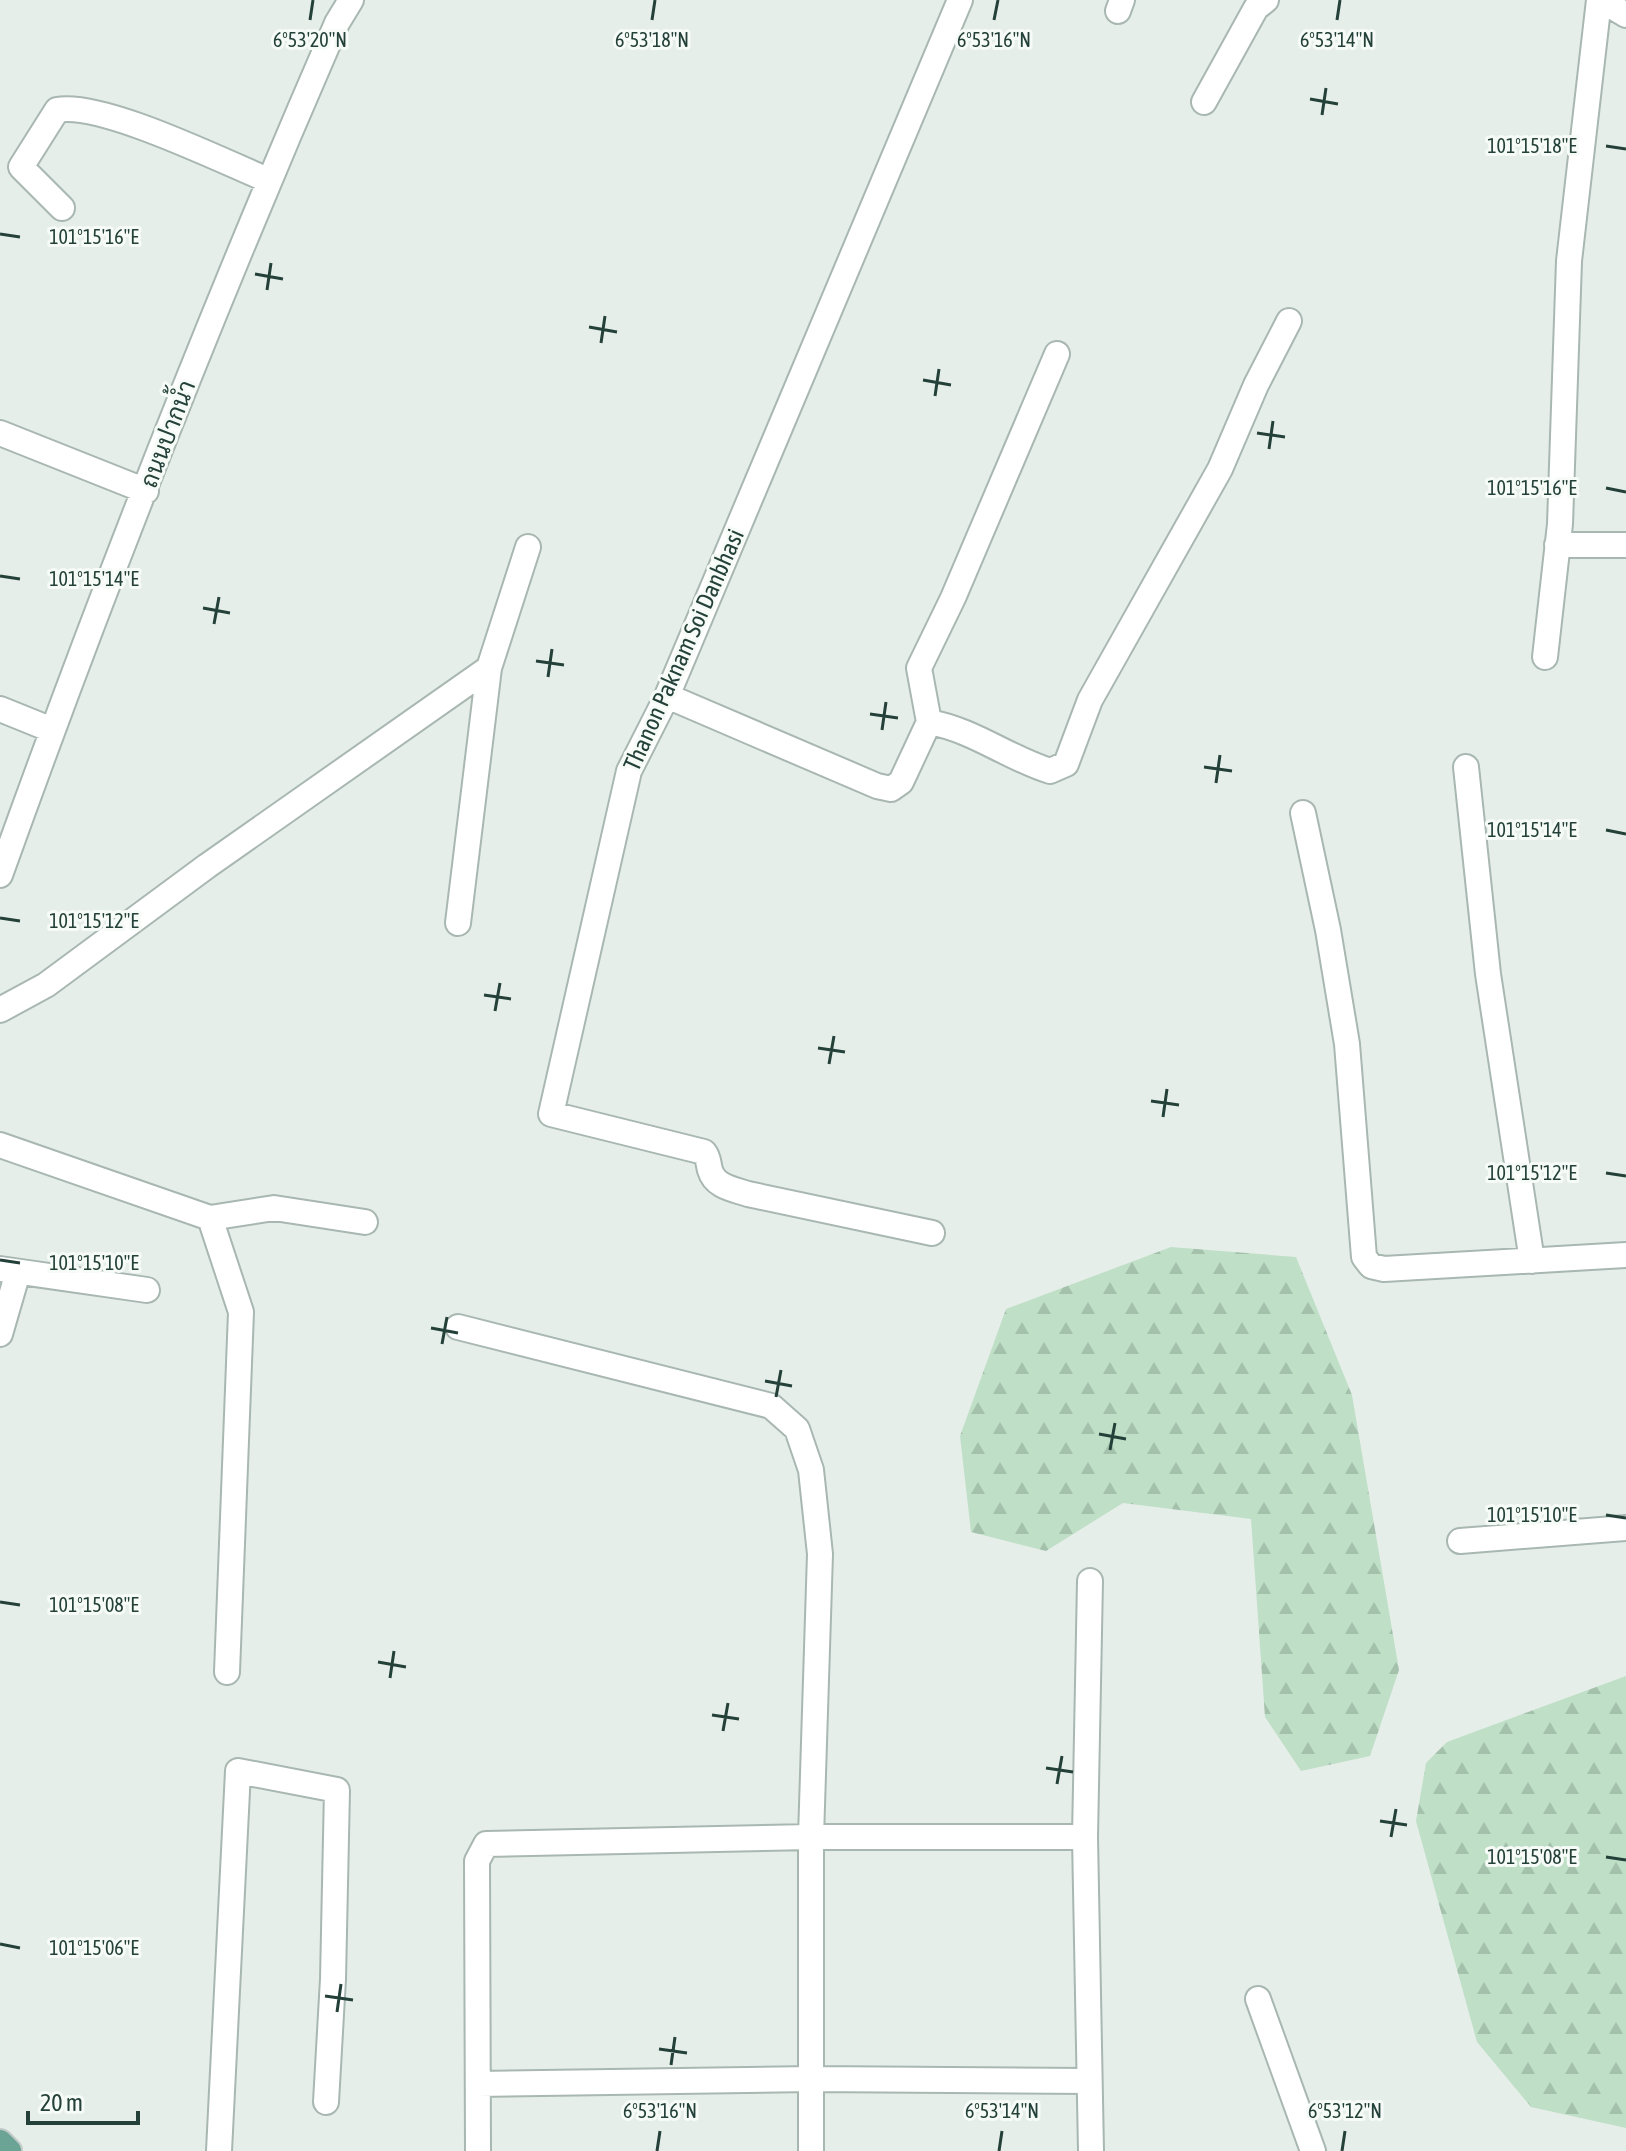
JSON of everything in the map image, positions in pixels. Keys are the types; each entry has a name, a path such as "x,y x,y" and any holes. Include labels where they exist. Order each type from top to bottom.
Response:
{"main road":[{"path":"0,2142 9,2151"}],"street":[{"name":"ถนนปากน้ำ","path":"0,875 52,730 268,180 337,23 351,0"},
{"name":"Thanon Paknam Soi Danbhasi","path":"932,1233 748,1194 719,1184 712,1176 708,1155 704,1152 551,1114 629,771 667,696 960,0"},
{"path":"1204,102 1256,8 1266,0"},
{"path":"1545,657 1557,545 1569,261 1600,0 1626,15"},
{"path":"62,208 21,167 57,110 70,107 93,111 163,136 268,180"},
{"path":"929,722 951,726 981,738 1033,766 1050,771 1066,764 1090,700 1220,469 1256,385 1289,321"},
{"path":"667,696 877,786 891,789 901,782 929,722 919,668 953,598 1057,354"},
{"path":"0,433 146,491"},
{"path":"1557,545 1626,545"},
{"path":"458,923 489,668 528,547"},
{"path":"0,1010 46,985 207,866 489,668"},
{"path":"0,709 52,730"},
{"path":"1466,767 1488,974 1532,1261"},
{"path":"1303,813 1328,930 1347,1044 1364,1257 1371,1266 1384,1269 1626,1255"},
{"path":"0,1145 210,1218 274,1208 365,1222"},
{"path":"210,1218 241,1312 227,1672"},
{"path":"0,1334 9,1270 147,1290"},
{"path":"458,1327 771,1406 797,1429 811,1470 820,1554 811,1837 811,2151"},
{"path":"1460,1541 1626,1528"},
{"path":"1090,1581 1085,1837 1091,2151"},
{"path":"219,2151 238,1771 337,1790 333,1979 326,2102"},
{"path":"478,2151 477,1861 486,1844 811,1837 1085,1837"},
{"path":"1258,1999 1313,2151"},
{"path":"478,2084 812,2079 1089,2081"}],"green space":[{"path":"1171,1247 1296,1257 1352,1395 1399,1670 1370,1756 1301,1771 1265,1717 1251,1519 1123,1503 1046,1551 971,1532 960,1436 1006,1309"},
{"path":"1626,1676 1626,2128 1531,2107 1477,2042 1416,1821 1426,1763 1447,1742"}]}
